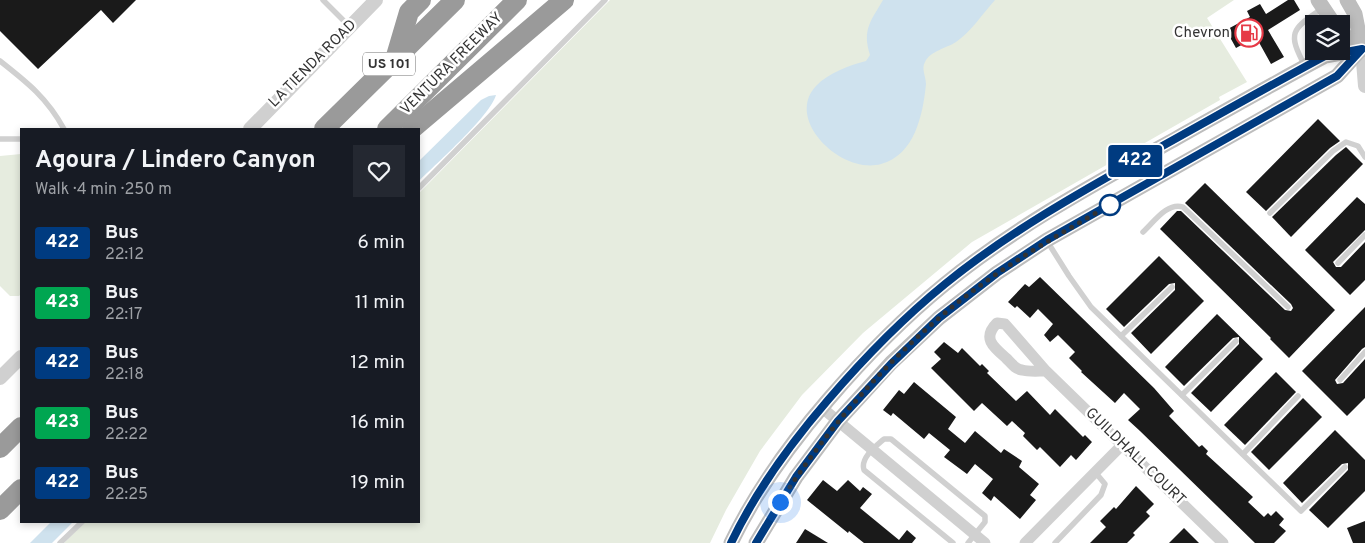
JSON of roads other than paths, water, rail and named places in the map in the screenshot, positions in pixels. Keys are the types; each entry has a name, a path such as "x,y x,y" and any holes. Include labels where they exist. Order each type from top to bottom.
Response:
{"highway":[{"path":"395,59 410,12 421,0"},
{"name":"US 101","path":"325,128 455,0"},
{"name":"VENTURA FREEWAY","path":"388,128 517,0"},
{"path":"413,128 564,0"},
{"path":"0,448 20,428"},
{"path":"0,510 20,490"}],"main road":[{"path":"1347,0 1355,14 1364,49"},
{"path":"1320,4 1328,15"},
{"path":"1350,39 1364,49"},
{"path":"731,543 757,494 788,448 822,407 862,360 946,284 1035,220 1107,177 1325,56 1364,49"},
{"path":"756,543 796,477 838,421 891,364 939,318 997,273 1047,240 1337,76 1364,49"},
{"path":"1035,220 1047,240"}],"street":[{"name":"LA TIENDA ROAD","path":"251,128 376,0"},
{"path":"1364,49 1365,86"},
{"name":"GUILDHALL COURT","path":"1046,371 1017,368 993,347 989,339 990,329 997,323 1004,324 1046,371 1223,543"},
{"path":"0,378 20,358"},
{"path":"822,407 972,539 984,543"},
{"path":"1026,543 1123,444"}],"lane":[{"path":"323,0 350,28"},
{"path":"420,187 605,0"},
{"path":"1305,66 1295,48 1294,37 1298,25 1320,4"},
{"path":"0,61 42,95 54,110 63,128"},
{"path":"0,138 20,139"},
{"path":"1270,213 1333,150 1346,142 1358,146 1365,157"},
{"path":"1143,232 1170,207 1177,205 1184,207 1288,307"},
{"path":"1338,263 1365,235"},
{"path":"1047,240 1091,307 1301,511 1345,467"},
{"path":"1121,336 1172,287"},
{"path":"1182,396 1236,340"},
{"path":"1340,380 1365,352"},
{"path":"1242,454 1298,396"},
{"path":"953,543 864,470 864,461 872,450 887,438 985,516 986,522 972,539"},
{"path":"1055,543 1101,496 1105,484 1095,472"},
{"path":"60,543 82,523"}],"water":[{"path":"883,0 995,0 972,28 961,38 927,58 924,64 926,84 919,120 915,132 902,152 893,159 881,164 866,165 850,161 835,153 822,142 812,129 807,114 808,100 821,81 846,67 866,61 870,55 867,32"},
{"path":"496,95 484,115 420,180 420,160 481,100"},
{"path":"50,523 72,523 52,543 30,543"}],"place":[{"name":"Chevron","path":"1249,33"}]}
